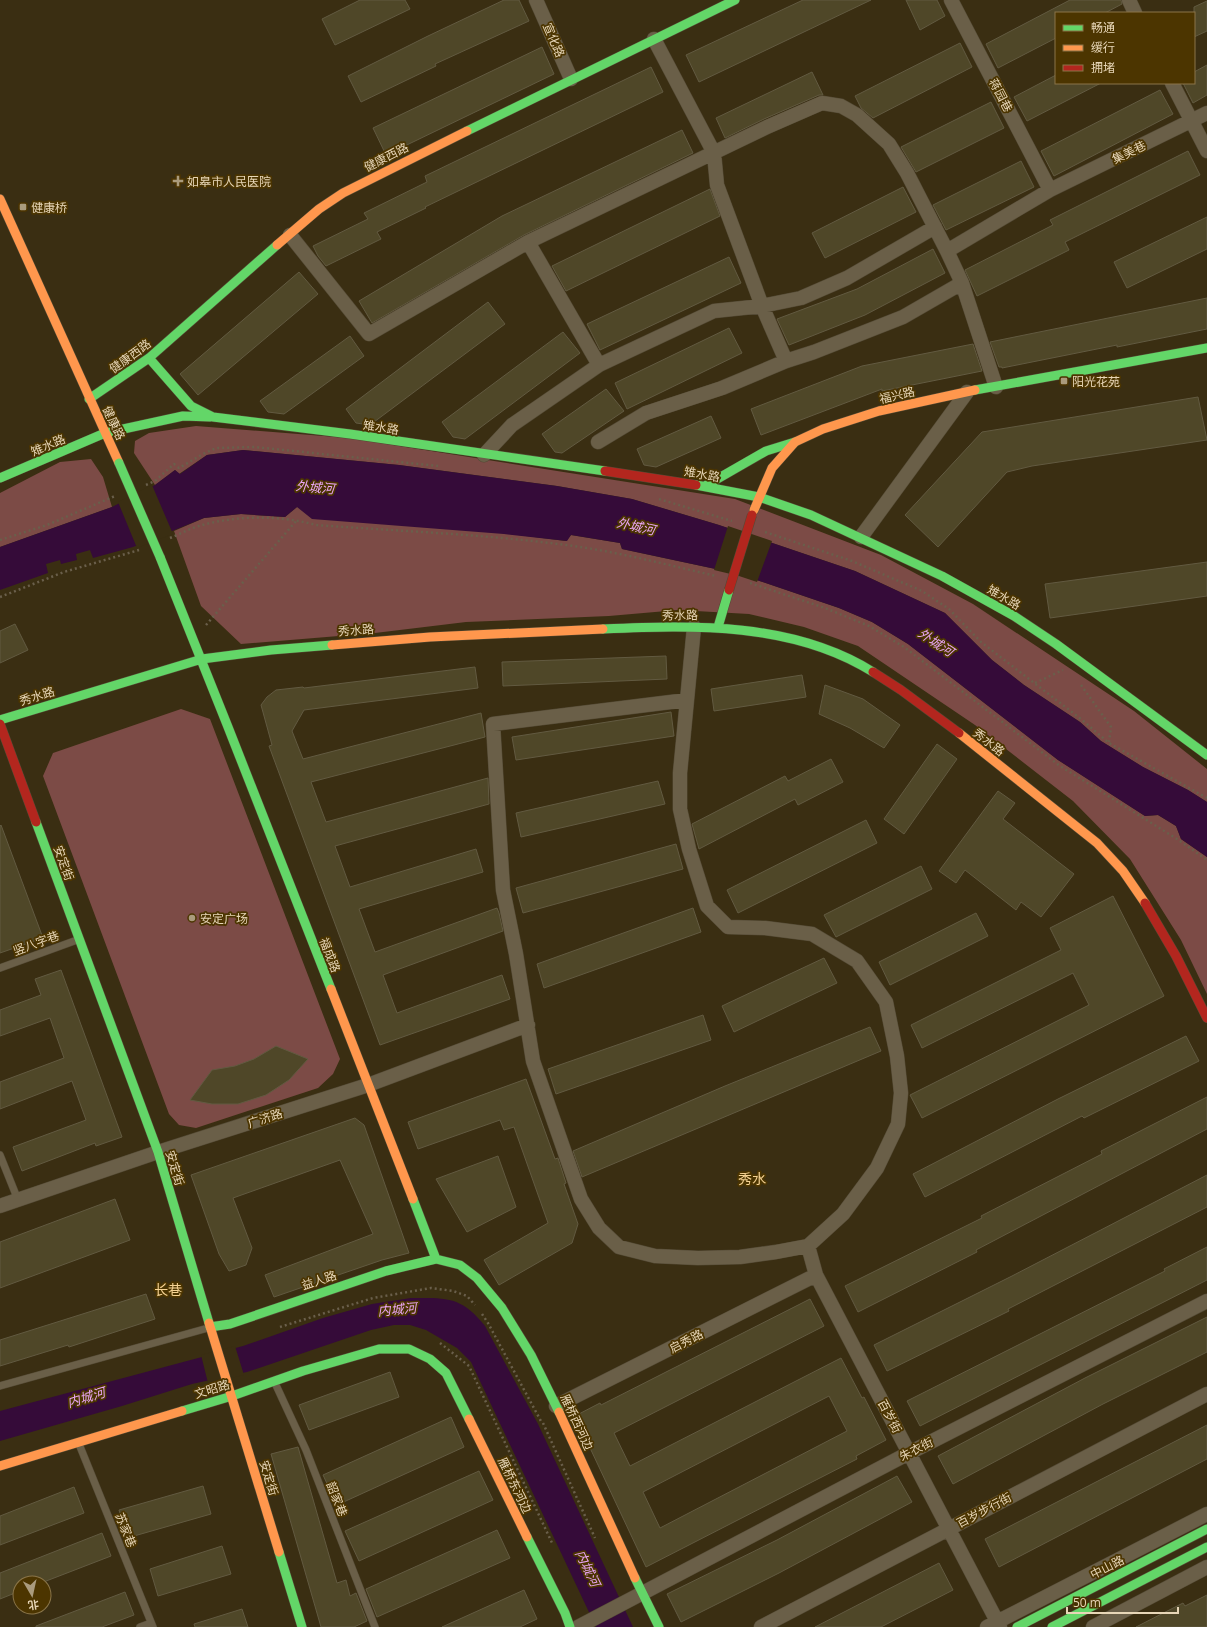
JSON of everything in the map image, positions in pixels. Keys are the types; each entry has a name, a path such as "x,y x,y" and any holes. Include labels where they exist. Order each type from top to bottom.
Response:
{"street":[{"name":"宣化路","path":"536,0 571,79"},
{"name":"健康西路","path":"89,399 150,358 319,209 343,193 571,79 735,0"},
{"name":"蒋园巷","path":"951,0 1050,190"},
{"path":"1129,0 1135,12"},
{"path":"654,39 714,153 717,185 762,306 786,361"},
{"path":"1173,84 1207,151"},
{"path":"290,235 369,334 528,242 767,127 822,103 841,106 857,115 889,144 907,173 962,283 996,387"},
{"name":"集美巷","path":"947,251 1050,190 1207,113"},
{"name":"健康路","path":"0,199 119,463 202,659"},
{"path":"484,454 512,425 599,365 714,311 762,306 801,298 847,278 935,227"},
{"path":"528,242 599,365"},
{"path":"598,442 646,413 722,388 786,361 814,352 903,317 962,283"},
{"name":"福兴路","path":"718,627 752,515 759,497 772,468 795,442 822,429 879,411 967,392 1207,348"},
{"name":"雉水路","path":"150,358 191,406 213,417"},
{"path":"861,537 967,392"},
{"name":"雉水路","path":"0,478 105,433 183,416 213,417 358,436 705,486 759,497 811,515 861,537 942,576 1014,616 1076,658 1207,755"},
{"path":"705,486 766,451 795,442"},
{"path":"687,700 493,724 503,890 516,954 533,1061 581,1199 599,1228 619,1247 655,1256 698,1258 740,1257 808,1246 843,1214 877,1168 898,1124 901,1093 897,1056 886,1002 857,961 812,934 765,928 728,928 707,906 689,849 680,809 680,773 687,700 694,627"},
{"name":"秀水路","path":"0,720 202,659 318,646 430,637 625,628 694,627 718,627 770,634 818,645 857,662 907,695 1051,805 1097,843 1123,871 1149,908 1176,956 1207,1018"},
{"name":"福成路","path":"202,659 436,1259"},
{"name":"安定街","path":"0,724 158,1152 211,1331 302,1627"},
{"name":"广济路","path":"0,1206 158,1152 368,1085 528,1025"},
{"name":"百岁街","path":"808,1246 816,1275 949,1529 995,1625"},
{"name":"益人路","path":"211,1331 386,1271 436,1259"},
{"name":"雁桥西河边","path":"436,1259 460,1265 477,1278 502,1308 531,1355 642,1594 659,1627"},
{"name":"启秀路","path":"556,1406 816,1275"},
{"name":"朱衣街","path":"584,1624 909,1453 1207,1301"},
{"name":"文昭路","path":"0,1466 232,1396 274,1381 379,1349 409,1349 430,1359"},
{"name":"雁桥东河边","path":"430,1359 446,1373 566,1613 570,1627"},
{"name":"百岁步行街","path":"761,1627 1207,1394"},
{"path":"995,1625 1207,1514"},
{"name":"中山路","path":"1017,1627 1207,1529"},
{"path":"1052,1627 1207,1547"},
{"path":"1093,1627 1207,1567"}],"lane":[{"name":"竖八字巷","path":"0,968 80,939"},
{"path":"0,1155 18,1200"},
{"path":"0,1386 211,1331"},
{"name":"韶家巷","path":"274,1381 306,1450 375,1627"},
{"name":"苏家巷","path":"78,1442 152,1625"},
{"path":"140,1627 152,1625"}],"path":[{"path":"141,486 155,482 174,464 179,468 216,448 255,447 442,467"},
{"path":"0,540 47,525 86,507 120,494"},
{"path":"656,498 733,521"},
{"path":"194,639 297,520"},
{"path":"762,531 852,561 922,591 949,609 981,642 1081,719 1109,743 1207,798"},
{"path":"1034,683 1064,670 1068,672"},
{"path":"1078,680 1112,727 1109,743"},
{"path":"278,1328 373,1298 431,1288 453,1291 467,1296 488,1323 542,1423"},
{"path":"438,1342 469,1366 555,1550"}],"shaded area":[{"path":"196,426 349,438 735,499 881,555 973,604 1134,711 1207,769 1207,802 1188,790 1143,767 1101,741 1080,722 1024,685 992,660 945,613 855,571 719,525 632,499 557,486 399,465 243,450 207,455 179,474 175,470 155,485 134,453 135,441 149,433"},
{"path":"91,459 103,477 112,507 0,547 0,493 60,462"},
{"path":"297,507 566,541 571,535 620,543 622,549 739,574 839,608 872,622 908,644 1058,760 1145,816 1158,815 1176,826 1181,839 1207,857 1207,994 1181,940 1130,859 1073,801 975,725 858,646 804,627 749,614 678,610 609,616 466,622 375,633 241,644 201,606 174,531 204,518 241,514 285,517"},
{"name":"安定广场","path":"181,709 210,719 340,1059 333,1074 318,1088 196,1128 179,1125 169,1114 43,776 53,753"}],"water":[{"name":"外城河","path":"243,450 399,465 557,486 632,499 719,525 855,571 945,613 992,660 1024,685 1080,722 1101,741 1143,767 1188,790 1207,802 1207,857 1181,839 1176,826 1158,815 1145,816 1058,760 908,644 872,622 839,608 739,574 622,549 620,543 571,535 567,541 504,534 312,519 297,507 285,517 241,514 204,518 133,547 93,558 90,550 76,554 77,560 61,564 60,560 46,564 48,573 0,590 0,547 112,507 155,485 175,470 180,474 207,455"},
{"name":"内城河","path":"411,1298 444,1299 461,1304 476,1316 485,1326 538,1424 633,1627 596,1627 471,1362 457,1348 426,1330 410,1325 394,1325 371,1330 247,1372 192,1384 0,1441 0,1411 243,1346 323,1318 372,1304"}],"pier":[{"path":"152,485 173,534 137,548 118,502"},
{"path":"728,526 772,541 757,582 714,570"},
{"path":"235,1346 244,1375 208,1383 201,1355"}],"building":[{"path":"360,0 405,0 410,9 335,45 322,19"},
{"path":"504,0 519,0 529,21 435,64 436,66 361,102 348,76"},
{"path":"803,0 871,0 699,82 686,55"},
{"path":"906,0 937,0 945,16 920,30"},
{"path":"1070,0 1121,0 1122,4 1107,12 1055,12 1055,39 998,68 986,44"},
{"path":"1207,1 1207,31 1195,37 1195,12 1194,7"},
{"path":"960,43 972,67 873,118 861,108 855,96"},
{"path":"542,47 554,74 386,155 373,128"},
{"path":"1207,65 1207,95 1193,103 1184,84 1195,84 1195,71"},
{"path":"651,67 663,92 425,207 426,208 377,232 381,239 326,266 318,256 313,246 368,219 364,213 427,182 425,176"},
{"path":"812,72 823,95 819,95 764,119 725,138 716,118"},
{"path":"1055,76 1055,84 1099,84 1027,121 1014,97"},
{"path":"1160,90 1173,114 1054,176 1041,151"},
{"path":"991,102 1004,128 916,172 901,147"},
{"path":"682,130 693,153 524,235 372,323 359,301 502,216"},
{"path":"1188,151 1200,175 1065,242 1069,250 977,296 965,270 1053,225 1050,220"},
{"path":"1021,161 1034,187 946,230 933,205"},
{"path":"903,187 916,212 825,258 812,233"},
{"path":"710,189 720,216 566,291 552,266"},
{"path":"1207,217 1207,249 1127,288 1114,262"},
{"path":"933,249 945,273 865,315 789,345 777,319 857,289"},
{"path":"729,257 741,283 600,350 587,324"},
{"path":"299,272 318,294 198,395 180,374"},
{"path":"1207,298 1207,329 1002,368 999,367 990,342"},
{"path":"488,302 505,324 370,425 356,423 346,409"},
{"path":"729,328 742,353 627,409 615,383"},
{"path":"563,332 580,353 465,439 453,437 442,422"},
{"path":"350,336 364,356 284,414 268,412 260,401"},
{"path":"973,344 982,371 882,391 882,389 761,435 751,409 862,366"},
{"path":"606,389 624,411 562,453 555,452 542,434"},
{"path":"1198,397 1207,440 1032,466 1007,472 938,547 905,515 982,432"},
{"path":"711,416 721,438 656,467 644,465 637,449"},
{"path":"1207,562 1207,596 1050,618 1045,584"},
{"path":"15,624 28,650 0,663 0,631"},
{"path":"666,656 667,679 503,686 502,662"},
{"path":"475,667 478,688 304,710 292,731 303,759 481,713 485,737 311,782 326,822 488,778 489,804 335,846 350,887 476,849 483,872 359,909 375,952 497,908 499,913 503,931 383,975 397,1013 502,975 510,999 380,1045 269,746 272,745 261,705 267,697 276,690 304,688"},
{"path":"802,675 806,697 714,711 711,689"},
{"path":"825,685 863,699 900,725 884,748 850,728 819,714"},
{"path":"671,712 674,736 516,760 512,737"},
{"path":"937,744 957,759 904,834 884,819"},
{"path":"831,759 843,782 798,805 795,799 699,849 692,824 785,776 788,781"},
{"path":"658,781 665,804 521,837 516,813"},
{"path":"998,791 1015,803 1003,819 1074,874 1041,917 1021,902 1016,910 965,870 956,883 939,871"},
{"path":"866,820 877,843 738,913 727,890"},
{"path":"1,825 43,938 0,953 0,826"},
{"path":"676,844 683,869 523,913 516,888"},
{"path":"921,866 932,889 836,937 824,915"},
{"path":"1113,896 1164,996 922,1118 910,1095 1089,1005 1073,973 922,1048 911,1025 1061,950 1050,928"},
{"path":"693,908 701,932 544,988 537,964"},
{"path":"976,913 988,936 890,985 879,962"},
{"path":"824,958 837,983 734,1032 722,1006"},
{"path":"61,970 122,1137 96,1146 95,1143 22,1171 13,1147 86,1120 72,1081 0,1109 0,1082 64,1058 50,1018 0,1036 0,1010 41,995 35,979"},
{"path":"703,1015 711,1040 556,1094 548,1069"},
{"path":"870,1027 881,1051 582,1177 573,1151 725,1086"},
{"path":"1186,1036 1199,1061 1084,1118 1082,1116 925,1197 913,1174 1058,1099"},
{"path":"276,1046 308,1059 289,1080 266,1095 238,1104 212,1104 190,1100 212,1070 235,1066 254,1059"},
{"path":"526,1079 555,1159 558,1158 566,1183 564,1184 578,1224 572,1243 499,1285 484,1260 548,1223 514,1127 504,1130 500,1120 418,1149 408,1122"},
{"path":"1207,1097 1207,1129 976,1250 977,1252 858,1312 845,1286 982,1218 981,1216 1102,1154 1101,1151"},
{"path":"355,1118 364,1125 409,1253 382,1260 274,1297 265,1275 373,1234 340,1160 233,1198 252,1248 246,1265 229,1271 219,1254 191,1175"},
{"path":"498,1156 516,1207 467,1232 436,1179"},
{"path":"1207,1175 1207,1207 1008,1309 1009,1311 887,1371 874,1345 1012,1276"},
{"path":"115,1199 130,1240 0,1288 0,1242"},
{"path":"1207,1247 1207,1280 920,1426 907,1401 1165,1271 1164,1269"},
{"path":"146,1294 155,1319 69,1347 68,1345 0,1366 0,1340"},
{"path":"810,1299 824,1326 614,1433 630,1466 841,1358 862,1398 864,1397 886,1440 856,1456 857,1459 646,1567 575,1416 600,1403 601,1405","holes":["829,1396 847,1431 660,1528 643,1492"]},
{"path":"1207,1317 1207,1352 1103,1404 953,1484 938,1456 1085,1378"},
{"path":"390,1372 399,1397 309,1430 299,1405"},
{"path":"451,1417 464,1447 337,1505 323,1475"},
{"path":"1207,1425 1207,1459 999,1567 985,1539"},
{"path":"298,1447 337,1583 346,1580 350,1596 356,1593 367,1621 354,1627 321,1627 271,1454"},
{"path":"479,1471 493,1500 359,1561 345,1531"},
{"path":"897,1476 912,1502 779,1573 681,1622 667,1594 777,1540"},
{"path":"203,1486 211,1514 127,1538 119,1510"},
{"path":"74,1487 84,1513 0,1545 0,1516"},
{"path":"497,1530 510,1558 377,1617 366,1589"},
{"path":"102,1533 111,1556 52,1579 52,1575 12,1575 12,1594 0,1599 0,1573"},
{"path":"222,1546 231,1574 158,1596 150,1569"},
{"path":"939,1563 953,1590 881,1627 815,1627"},
{"path":"524,1590 537,1619 520,1627 442,1627"},
{"path":"125,1592 134,1615 102,1627 36,1627 36,1626"},
{"path":"1207,1595 1207,1627 1136,1627 1183,1603 1185,1606"},
{"path":"242,1609 248,1627 195,1627 194,1624"}],"traffic: fast":[{"path":"467,131 735,0"},
{"path":"89,399 149,358 277,245"},
{"path":"975,390 1207,348"},
{"path":"149,358 191,406 213,417 350,434 605,471"},
{"path":"0,478 105,433 183,416 210,417"},
{"path":"705,486 766,451 795,442"},
{"path":"119,463 160,557"},
{"path":"696,485 759,497 811,515 942,576 1014,616 1056,644 1207,755"},
{"path":"160,557 331,989"},
{"path":"718,627 729,590"},
{"path":"603,629 672,627 707,628 742,630 776,635 810,644 842,656 873,672"},
{"path":"0,720 202,659 271,650 332,645"},
{"path":"36,822 158,1152 209,1323"},
{"path":"413,1199 436,1259"},
{"path":"210,1327 230,1324 386,1271 436,1259 460,1265 477,1278 502,1308 531,1355 559,1412"},
{"path":"182,1411 232,1396 303,1371 379,1349 409,1349 430,1359 446,1373 469,1419"},
{"path":"1017,1627 1207,1529"},
{"path":"527,1537 565,1613 570,1627"},
{"path":"1052,1627 1207,1547"},
{"path":"279,1552 302,1627"},
{"path":"635,1578 659,1627"}],"traffic: slow":[{"path":"277,245 319,209 343,193 467,131"},
{"path":"0,199 119,463"},
{"path":"754,510 772,468 795,442 823,429 879,411 975,390"},
{"path":"332,645 430,637 603,629"},
{"path":"959,733 1097,843 1123,871 1145,903"},
{"path":"331,989 413,1199"},
{"path":"209,1323 279,1552"},
{"path":"0,1466 182,1411"},
{"path":"559,1412 635,1578"},
{"path":"469,1419 527,1537"}],"traffic: jam":[{"path":"605,471 696,485"},
{"path":"729,590 752,515"},
{"path":"873,672 901,690 959,733"},
{"path":"0,724 36,822"},
{"path":"1145,903 1176,956 1207,1018"}],"place":[{"name":"如皋市人民医院","path":"178,181"},
{"name":"健康桥","path":"23,207"},
{"name":"阳光花苑","path":"1064,381"},
{"name":"安定广场","path":"192,918"}],"district":[{"name":"秀水","path":"752,1178"},
{"name":"长巷","path":"168,1289"}]}
